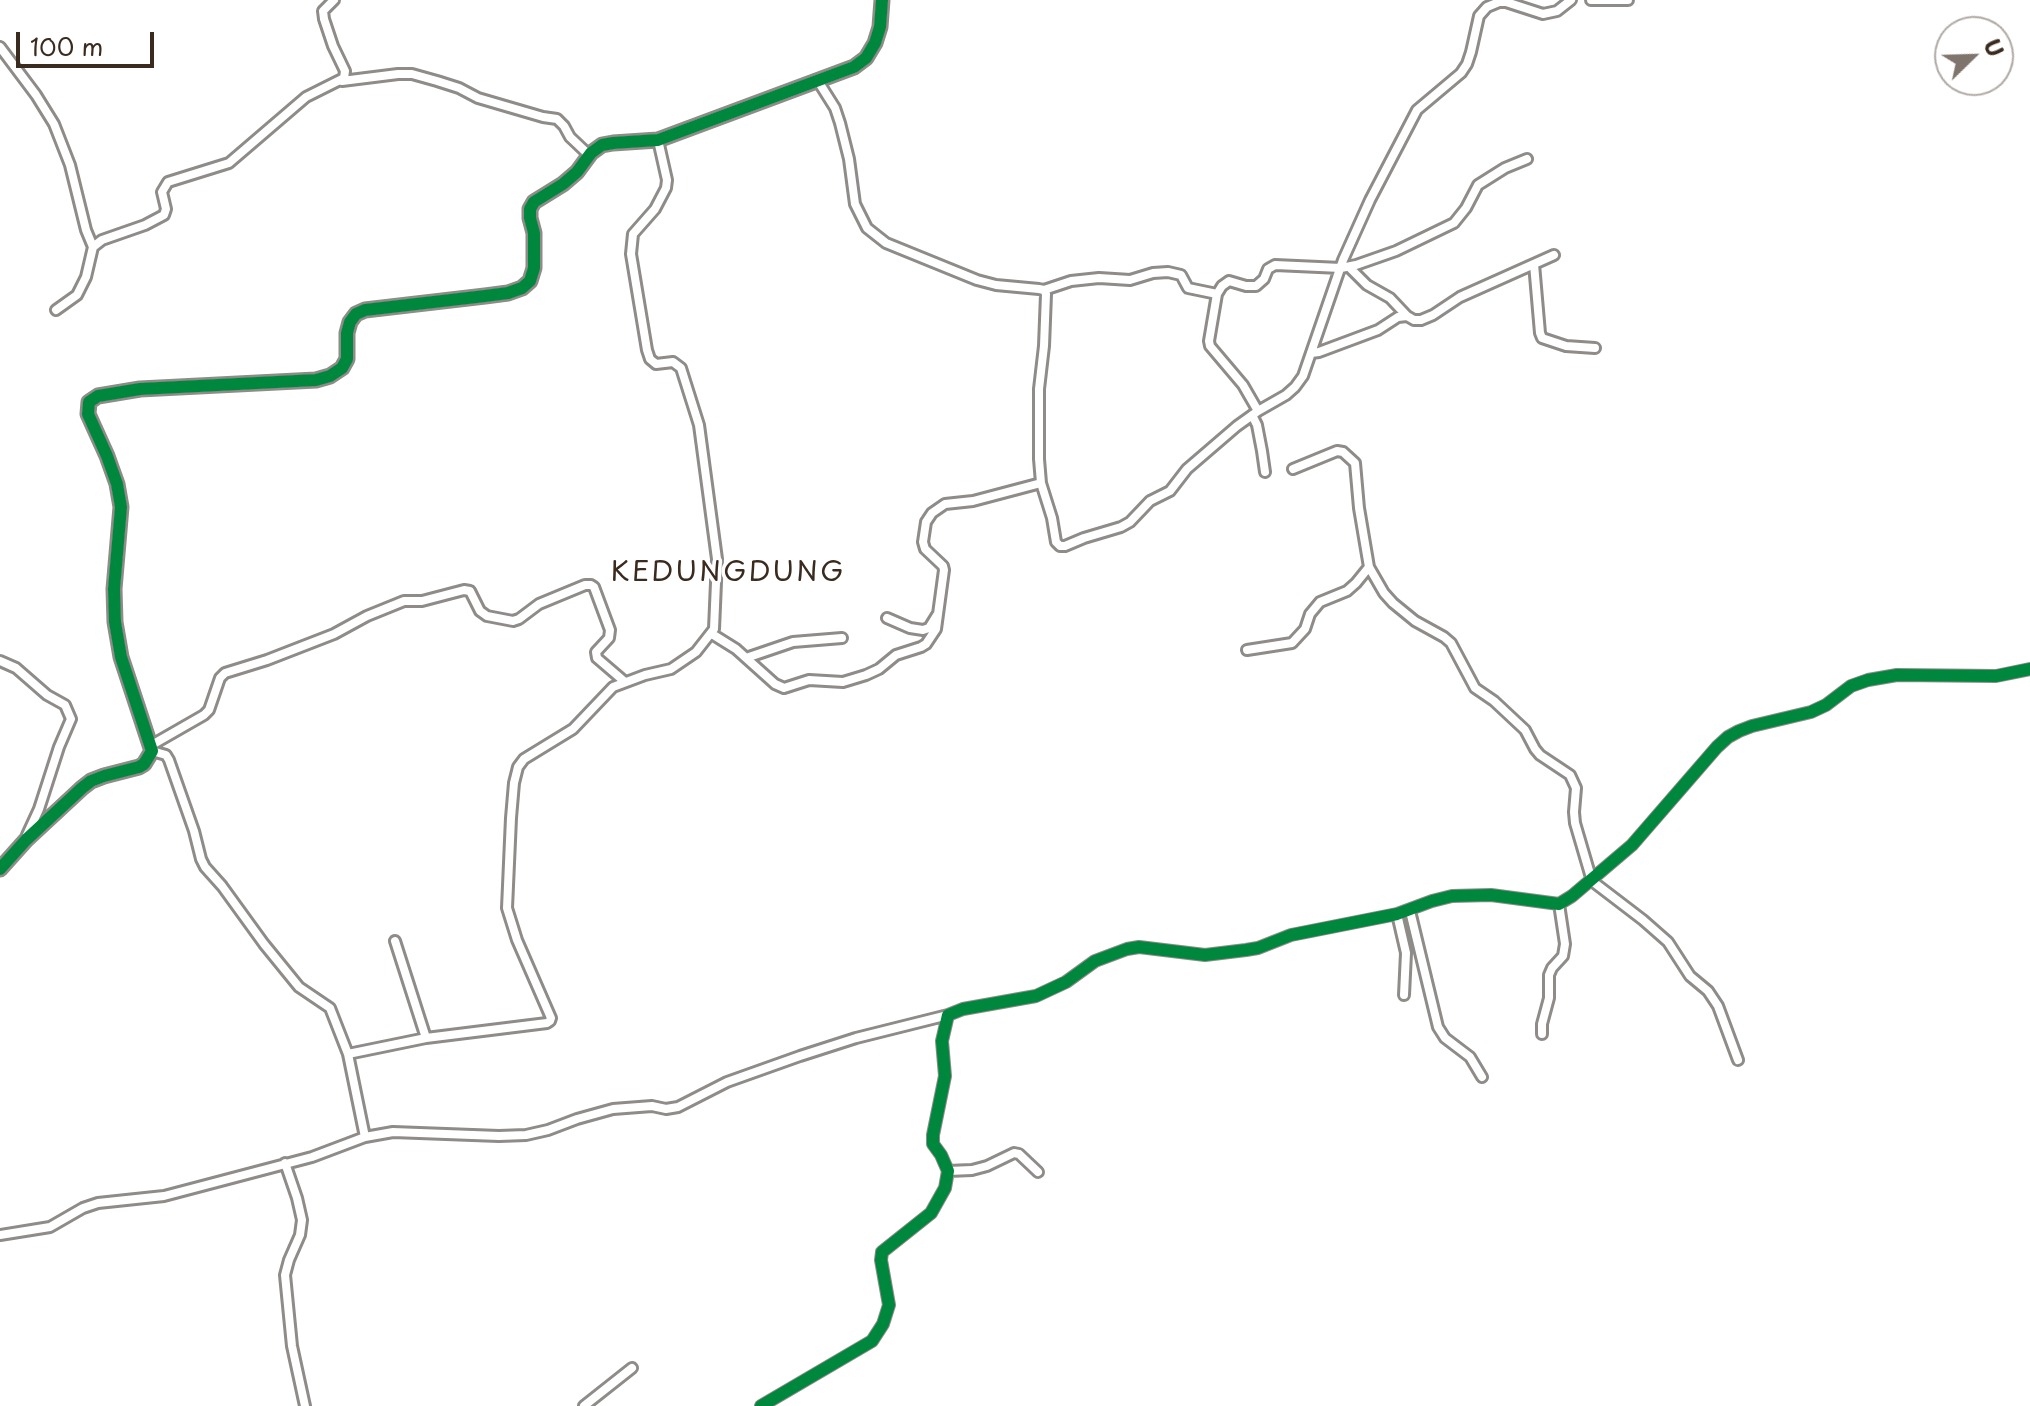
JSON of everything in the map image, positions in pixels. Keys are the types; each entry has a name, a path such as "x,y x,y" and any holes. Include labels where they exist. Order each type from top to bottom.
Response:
{"street":[{"path":"334,0 323,11 346,75 341,81"},
{"path":"0,869 24,842 91,781 139,767 149,757 151,748 121,657 114,589 121,507 117,484 88,414 89,402 98,396 140,389 316,380 342,368 347,359 347,333 356,314 365,310 508,293 522,288 530,281 534,268 530,209 534,202 577,172 589,155 602,145 658,140 854,67 866,58 875,43 882,0"},
{"path":"1044,290 1047,296 1039,389 1038,447 1041,483 1056,542 1065,546 1130,522 1150,501 1170,491 1200,457 1255,413 1295,387 1303,376 1345,268 1356,230 1414,115 1424,102 1461,73 1467,64 1479,16 1493,4 1506,2 1543,14 1557,11 1571,0"},
{"path":"1591,0 1628,0"},
{"path":"0,47 54,124 70,165 93,247 86,277 77,295 56,310"},
{"path":"93,247 110,237 160,218 166,209 162,192 168,182 229,163 306,97 341,81 412,74 437,81 478,98 557,119 589,155"},
{"path":"818,81 835,108 840,123 855,204 867,228 886,243 996,285 1044,290 1071,281 1099,278 1130,280 1168,272 1181,275 1188,288 1217,294"},
{"path":"348,1054 426,1038 550,1021 507,908 514,783 518,767 524,759 573,729 613,687 671,669 696,652 712,634 717,559 699,425 681,368 673,362 656,364 650,359 631,254 633,234 655,209 666,188 658,140"},
{"path":"1265,472 1255,413 1243,385 1210,346 1217,294 1222,286 1229,281 1256,286 1264,279 1268,269 1275,265 1345,268 1396,251 1454,223 1478,185 1527,159"},
{"path":"1345,268 1390,298 1407,316 1421,320 1460,297 1554,255"},
{"path":"1534,264 1542,338 1566,346 1595,348"},
{"path":"1311,353 1378,330 1398,317 1407,316"},
{"path":"1293,469 1337,451 1351,457 1357,471 1359,508 1369,567 1384,593 1415,621 1451,643 1475,688 1525,730 1540,755 1570,775 1576,788 1575,823 1592,881 1668,942 1690,976 1708,991 1718,1006 1738,1060"},
{"path":"712,634 736,649 775,684 784,688 809,680 843,682 866,675 896,655 926,644 936,629 944,570 925,549 923,537 926,522 932,513 945,504 973,501 1041,483"},
{"path":"1247,650 1292,643 1305,629 1310,614 1320,602 1347,591 1369,567"},
{"path":"151,748 209,710 220,678 225,673 334,634 404,601 422,601 464,590 470,591 483,614 513,621 539,604 591,585 610,630 609,638 596,652 597,658 625,682"},
{"path":"887,618 923,630 929,628 939,611"},
{"path":"746,658 793,642 842,638"},
{"path":"0,661 16,668 47,695 65,705 71,719 24,842"},
{"path":"0,1235 50,1227 98,1203 164,1196 312,1157 365,1137 393,1132 526,1135 613,1109 678,1107 727,1082 856,1038 963,1009 1036,996 1066,982 1095,961 1127,949 1139,947 1205,955 1246,950 1291,935 1397,914 1432,901 1470,894 1559,904 1592,881 1632,845 1717,747 1739,731 1811,712 1851,686 1868,680 1897,675 1996,676 2030,669"},
{"path":"151,748 166,755 169,760 205,867 299,987 330,1008 348,1054 365,1137"},
{"path":"1542,1034 1549,998 1549,975 1563,956 1565,944 1559,904"},
{"path":"1410,911 1438,1027 1445,1038 1470,1057 1482,1077"},
{"path":"1397,914 1406,953 1404,995"},
{"path":"395,941 426,1038"},
{"path":"761,1406 872,1341 883,1324 889,1305 882,1252 931,1213 945,1188 948,1171 933,1144 933,1135 945,1076 942,1041 948,1015"},
{"path":"948,1171 987,1166 1014,1153 1038,1172"},
{"path":"285,1163 302,1220 300,1235 285,1275 292,1346 305,1406"},
{"path":"584,1406 632,1368"}],"cycle path":[{"path":"0,869 26,840 91,781 139,767 152,751 121,657 114,589 121,507 117,484 88,414 89,402 98,396 140,389 316,380 342,368 347,359 347,333 356,314 365,310 508,293 522,288 530,281 534,268 530,209 534,202 577,172 591,153 602,145 658,140 854,67 866,58 875,43 882,0"},
{"path":"761,1406 872,1341 883,1324 889,1305 882,1252 931,1213 945,1188 948,1171 933,1144 933,1135 945,1076 942,1041 948,1015 963,1009 1036,996 1066,982 1095,961 1127,949 1139,947 1205,955 1246,950 1291,935 1397,914 1452,896 1491,895 1559,904 1632,845 1717,747 1739,731 1811,712 1851,686 1868,680 1897,675 1996,676 2030,669"}],"district":[{"name":"KEDUNGDUNG","path":"728,573"}]}
